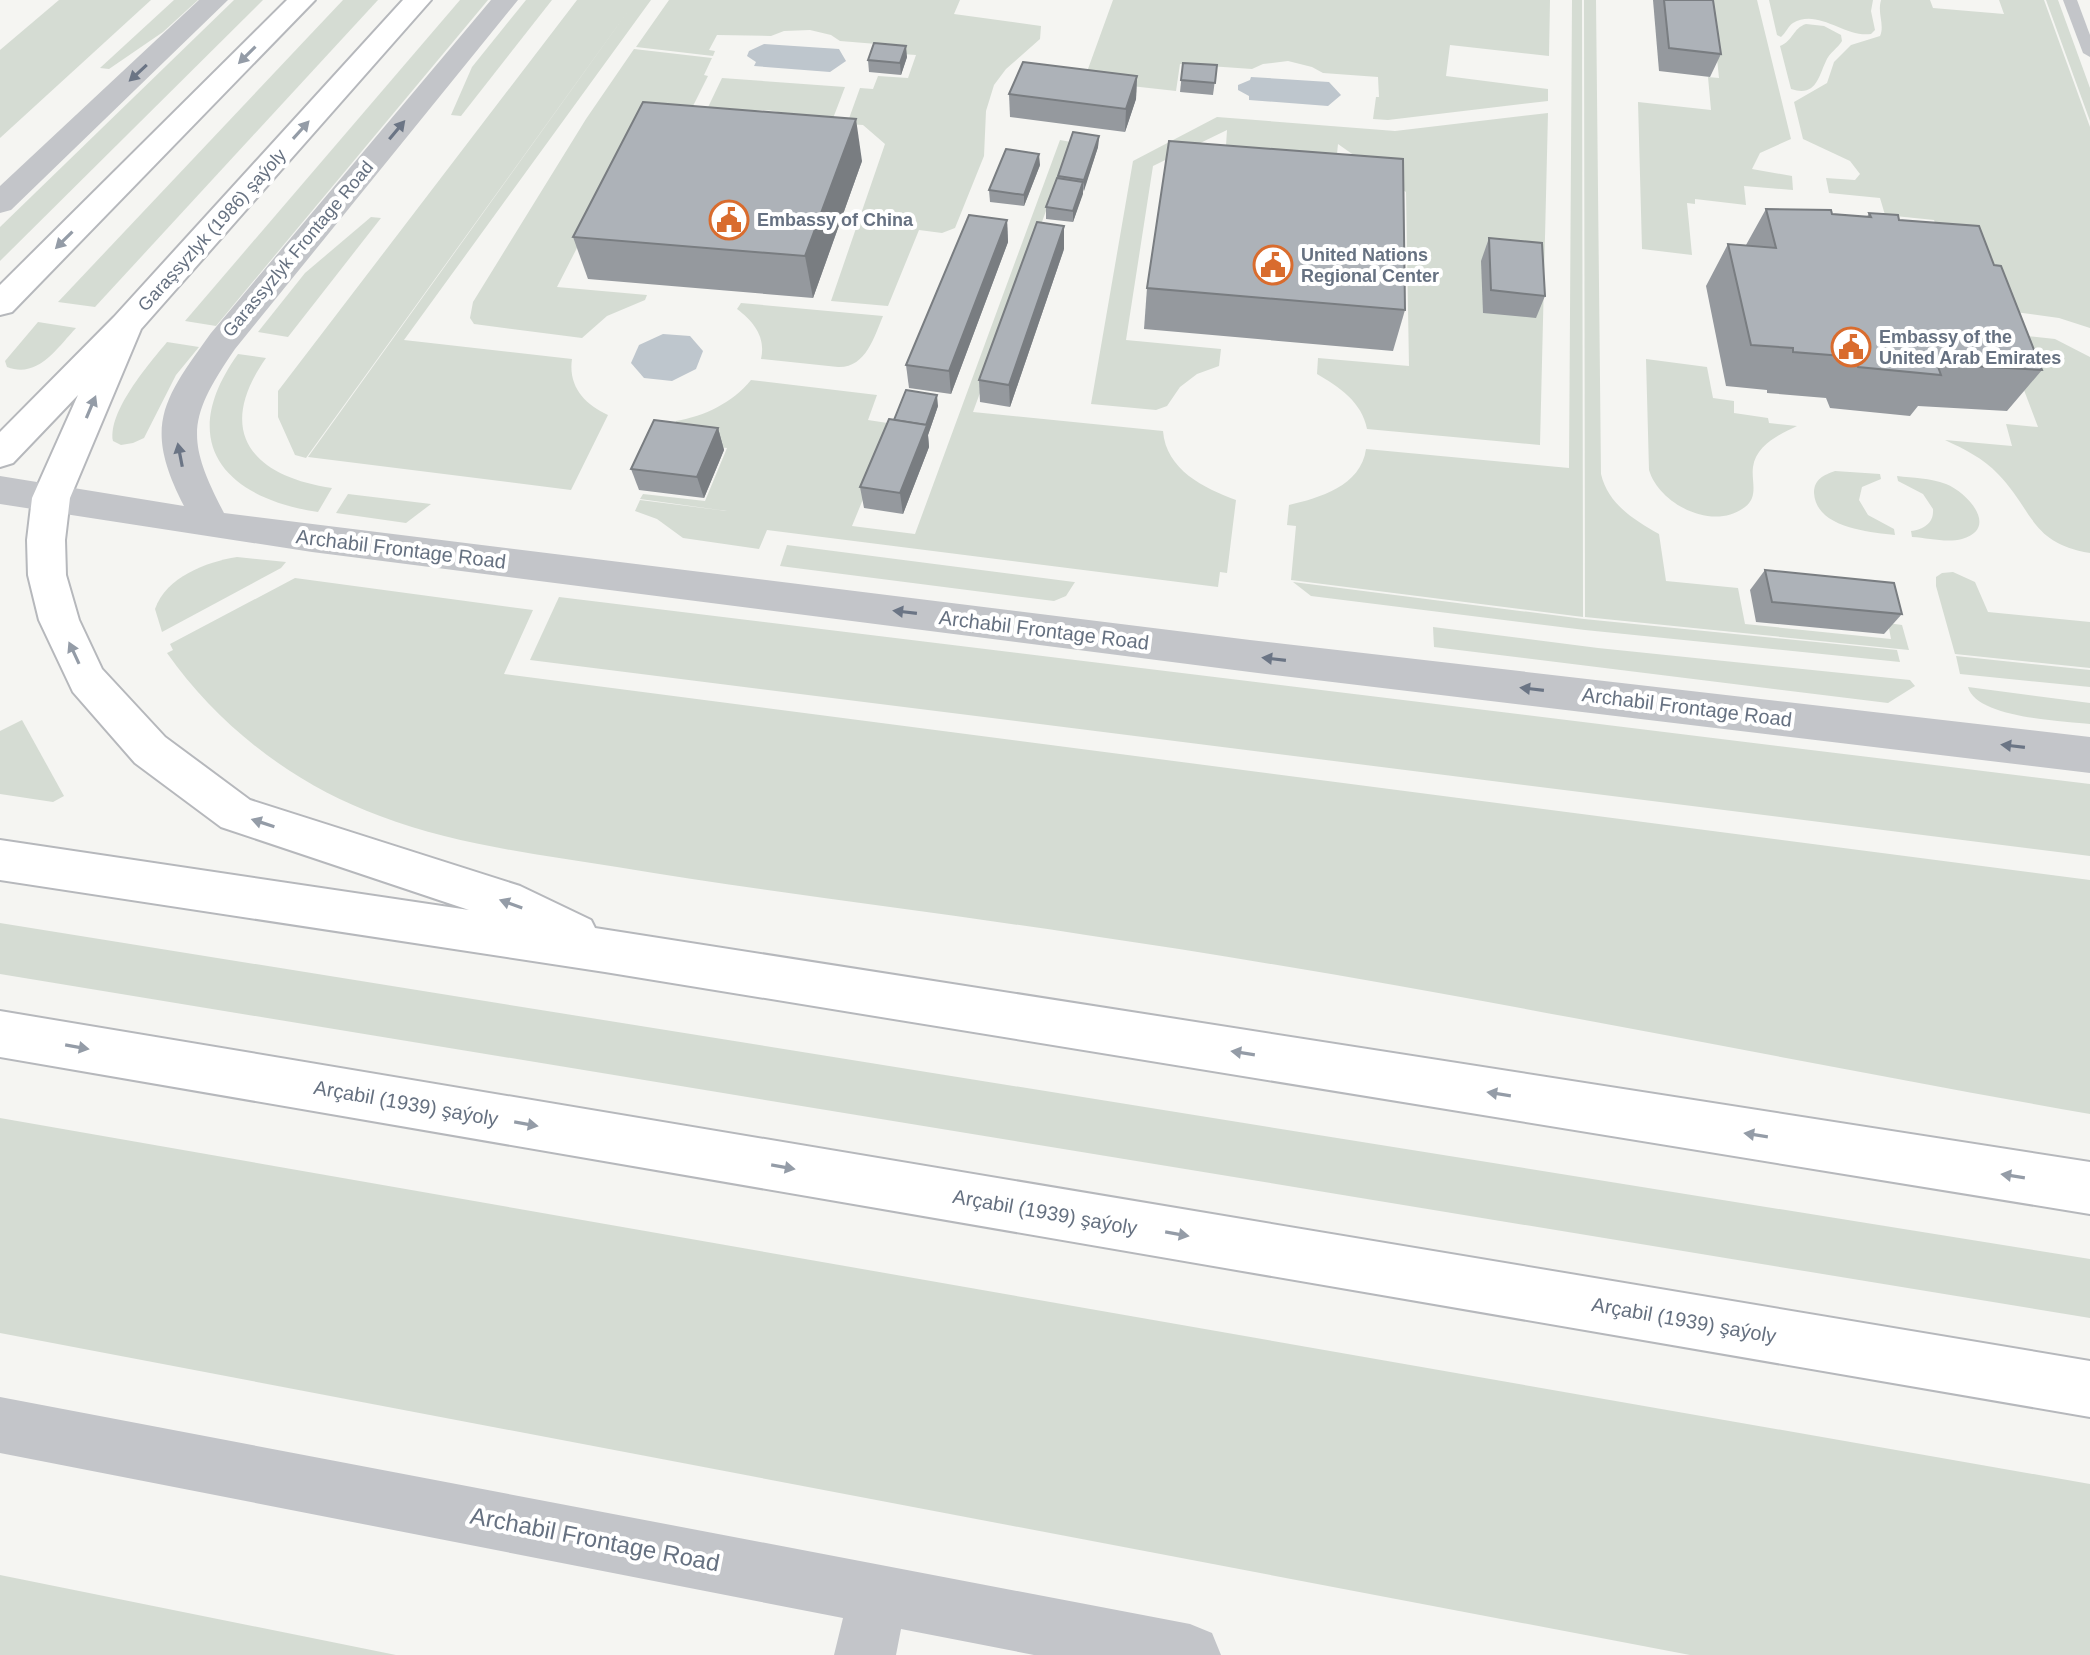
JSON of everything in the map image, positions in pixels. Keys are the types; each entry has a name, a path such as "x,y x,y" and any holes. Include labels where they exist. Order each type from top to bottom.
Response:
{"main road":[{"path":"0,304 302,0"},
{"name":"Garaşsyzlyk (1986) şaýoly","path":"0,454 126,325 418,0"},
{"path":"126,325 51,498 46,540 47,575 59,620 87,680 150,750 236,814 520,906 605,951"},
{"path":"0,860 605,951 2090,1188"},
{"name":"Arçabil (1939) şaýoly","path":"0,1034 2090,1389"}],"street":[{"path":"0,203 215,0"},
{"name":"Garassyzlyk Frontage Road","path":"212,525 183,470 177,447 177,422 186,395 223,341 505,0"},
{"name":"Archabil Frontage Road","path":"0,490 212,525 1250,656 2090,755"},
{"name":"Archabil Frontage Road","path":"0,1425 1190,1655"},
{"path":"865,1655 879,1593"}],"lane":[{"path":"2070,0 2090,53"}],"shaded area":[{"path":"59,0 151,0 0,138 0,50"},
{"path":"174,0 198,0 163,32 109,69 100,68"},
{"path":"234,0 263,0 0,261 0,227"},
{"path":"343,0 378,0 95,307 58,302"},
{"path":"460,0 488,0 216,326 185,321"},
{"path":"526,0 552,0 461,116 451,115 472,67"},
{"path":"577,0 651,0 404,340 572,359 575,386 585,400 608,415 571,490 308,457 631,7 306,458 295,455 278,417 278,391"},
{"path":"669,0 960,0 954,14 1041,26 1040,39 1006,69 994,85 986,111 984,156 955,228 942,233 919,230 888,306 831,301 885,144 863,125 847,124 860,88 873,89 878,76 908,78 916,55 887,53 889,45 840,41 831,35 810,30 784,31 771,36 717,35 709,50 715,51 713,56 636,47"},
{"path":"1113,0 1550,0 1549,56 1450,45 1446,76 1548,89 1548,101 1388,120 1373,119 1376,97 1379,97 1378,77 1323,73 1288,61 1263,64 1252,69 1180,64 1176,91 1131,86 1080,91"},
{"path":"1572,0 1582,0 1583,617 1291,580 1296,526 1287,525 1289,505 1325,494 1347,481 1362,462 1366,449 1569,468"},
{"path":"1584,0 1596,0 1601,474 1604,485 1623,510 1659,534 1666,581 1738,588 1745,624 1891,639 1888,623 1902,625 1909,650 1585,617"},
{"path":"1711,0 1757,0 1791,139 1760,153 1752,169 1792,176 1793,190 1744,186 1746,205 1695,199 1695,204 1687,203 1692,255 1642,249 1638,102 1711,110 1708,77 1719,78"},
{"path":"1769,0 1873,0 1871,11 1875,30 1871,34 1861,34 1822,21 1802,19 1791,24 1781,37 1777,35"},
{"path":"1881,0 1930,0 1933,8 2004,14 1999,0 2044,0 2090,127 2090,328 2059,318 2015,312 1936,226 1934,220 1885,215 1880,198 1829,193 1826,178 1855,180 1860,174 1850,161 1803,139 1794,102 1827,83 1834,62 1851,45 1880,36"},
{"path":"2046,0 2058,0 2090,88 2090,121"},
{"path":"1806,24 1824,26 1841,35 1842,41 1827,58 1815,84 1799,91 1791,89 1780,46"},
{"path":"764,44 839,49 846,61 830,72 754,66 756,62 747,56 749,51"},
{"path":"634,49 712,58 704,75 708,76 690,112 641,123 557,287 647,295 645,300 607,316 582,338 474,324 470,318 473,302 586,119"},
{"path":"1251,77 1329,82 1341,95 1328,106 1249,100 1249,96 1238,90 1238,85"},
{"path":"722,78 845,87 827,134 791,116 765,110 700,124"},
{"path":"1548,113 1540,445 1367,429 1355,403 1317,374 1318,358 1409,366 1406,192 1338,144 1337,154 1226,146 1227,130 1153,166 1126,340 1221,349 1219,366 1197,374 1180,387 1167,406 1156,410 1091,404 1133,161 1217,117 1395,131"},
{"path":"1060,140 1071,142 973,412 1163,431 1171,457 1179,467 1212,490 1236,500 1227,573 1220,572 1218,587 767,530 759,549 683,538 657,519 635,511 640,500 727,511 640,499 643,494 705,501 727,448 667,441 676,421 717,407 751,380 877,395 868,420 894,424 852,526 915,534"},
{"path":"371,217 381,218 288,337 258,332 305,273"},
{"path":"741,303 883,316 862,357 848,366 838,367 761,359 760,337 749,319 737,309"},
{"path":"38,322 76,328 46,360 28,369 7,367 5,361"},
{"path":"1989,332 2055,339 2090,357 2090,553 2055,542 2035,524 1992,468 1945,440 2012,446 2006,424 2038,427 2016,369"},
{"path":"663,334 690,336 703,351 696,369 672,381 644,378 631,363 639,345"},
{"path":"167,342 199,347 176,375 144,438 121,445 113,441 113,429 123,402"},
{"path":"238,354 266,358 251,384 243,408 243,428 250,446 262,461 281,473 332,488 318,512 285,505 257,494 235,479 219,461 211,439 211,414 219,385"},
{"path":"1646,359 1707,367 1713,398 1734,401 1734,413 1768,418 1769,423 1797,426 1770,441 1759,452 1753,467 1752,498 1745,507 1718,517 1703,515 1675,503 1655,482 1649,470"},
{"path":"1835,471 1880,474 1881,479 1862,487 1859,500 1868,515 1894,529 1895,535 1846,526 1824,514 1817,505 1814,488 1820,478"},
{"path":"1897,476 1934,480 1954,488 1976,510 1978,527 1973,534 1956,540 1912,537 1911,531 1930,522 1933,509 1923,494 1898,481"},
{"path":"348,494 431,504 406,523 336,513"},
{"path":"787,545 1075,582 1066,596 1054,601 780,566"},
{"path":"237,557 286,562 281,568 162,632 155,609 168,588 200,567"},
{"path":"1953,572 1975,582 1988,612 2090,622 2090,668 1955,654 1936,586 1936,577"},
{"path":"295,578 533,610 504,674 2090,880 2090,1114 1338,975 557,858 497,848 409,826 318,788 261,751 210,705 167,653 173,650 170,644"},
{"path":"1293,582 1584,619 1897,650 1900,662 1585,630 1311,596"},
{"path":"559,597 2090,784 2090,856 530,660"},
{"path":"1433,627 1598,648 1910,680 1915,686 1888,703 1434,647"},
{"path":"1956,656 2090,670 2090,687 1960,674"},
{"path":"1968,687 2090,703 2090,724 2003,712 1974,697"},
{"path":"22,720 64,796 53,802 0,794 0,731"},
{"path":"0,923 2090,1259 2090,1318 0,974"},
{"path":"0,1118 2090,1484 2090,1655 1690,1655 0,1333"},
{"path":"0,1575 396,1655 0,1655"}],"building":[{"path":"1664,0 1713,0 1721,54 1669,48"},
{"path":"874,43 906,46 900,63 868,60"},
{"path":"1023,62 1137,76 1126,109 1009,94"},
{"path":"1183,63 1217,65 1215,83 1181,80"},
{"name":"Embassy of China","path":"643,102 856,119 805,256 573,237"},
{"path":"1073,132 1099,136 1084,180 1058,176"},
{"name":"United Nations Regional Center","path":"1169,141 1403,159 1405,310 1147,288"},
{"path":"1006,149 1039,154 1024,195 989,190"},
{"path":"1057,178 1083,182 1073,211 1046,207"},
{"path":"1766,209 1831,210 1832,214 1871,217 1869,213 1898,215 1899,220 1979,226 1994,265 2001,266 2042,370 1937,364 1941,375 1858,367 1855,357 1751,345 1728,244 1776,248"},
{"path":"969,215 1007,220 949,371 906,365"},
{"path":"1037,222 1064,226 1009,385 979,380"},
{"path":"1489,238 1542,243 1545,296 1491,290"},
{"path":"906,390 937,395 926,425 894,420"},
{"path":"889,419 927,425 900,493 860,487"},
{"path":"654,420 718,428 697,477 631,469"},
{"path":"1765,570 1894,583 1902,614 1772,602"}],"place":[{"name":"Embassy of China","path":"729,220"},
{"name":"United Nations Regional Center","path":"1273,265"},
{"name":"Embassy of the United Arab Emirates","path":"1851,347"}]}
